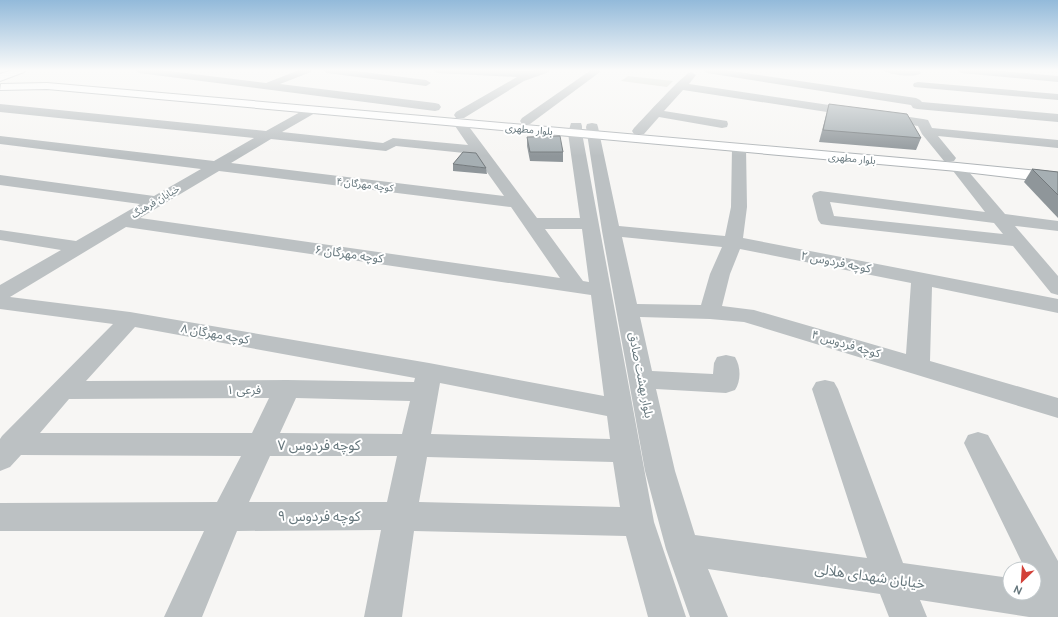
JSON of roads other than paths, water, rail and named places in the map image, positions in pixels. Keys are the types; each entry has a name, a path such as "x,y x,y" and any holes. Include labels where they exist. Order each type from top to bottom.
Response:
{"main road":[{"name":"بلوار مطهری","path":"214,99 311,110 459,119 584,130 739,148 1058,170"},
{"name":"بلوار مطهری","path":"280,99 436,110 459,119 526,121 584,130 639,131 953,163 1058,178"}],"street":[{"path":"357,99 436,110 432,99"},
{"path":"490,99 459,119 478,150 576,286"},
{"path":"526,121 557,99"},
{"path":"639,131 668,99"},
{"path":"691,99 736,105"},
{"path":"756,99 925,127 1058,144"},
{"path":"918,99 925,127 997,217 1058,289"},
{"path":"967,99 1058,118"},
{"path":"0,108 386,147 393,142 478,150"},
{"name":"خیابان فرهنگ","path":"0,294 311,110"},
{"path":"655,113 722,124"},
{"name":"بلوار بهشت صادق","path":"584,130 601,228 628,310 660,471 683,549 709,617"},
{"name":"کوچه مهرگان ۴","path":"0,140 515,202"},
{"path":"710,312 720,274 733,242 739,207 739,148"},
{"path":"0,180 156,201"},
{"path":"1017,241 827,220 820,196 997,217 1058,226"},
{"name":"کوچه مهرگان ۶","path":"123,221 600,290"},
{"name":"کوچه فردوس ۲","path":"532,223 601,228 733,242 1058,306"},
{"name":"بلوار بهشت صادق","path":"601,228 600,290 638,522 667,617"},
{"path":"0,235 79,247"},
{"path":"918,365 922,278"},
{"name":"کوچه مهرگان ۸","path":"0,302 130,319 427,382"},
{"name":"کوچه فردوس ۴","path":"628,310 710,312 746,315 918,365 1058,408"},
{"path":"6,452 62,390 130,319"},
{"path":"642,379 726,384 726,363"},
{"path":"383,617 400,516 427,382 620,409"},
{"name":"فرعی ۱","path":"62,390 286,389 427,382"},
{"path":"183,617 227,516 286,389"},
{"path":"825,389 891,579 908,617"},
{"path":"978,443 1058,597"},
{"name":"کوچه فردوس ۷","path":"6,452 261,445 415,445 626,451"},
{"name":"کوچه فردوس ۹","path":"0,517 400,516 638,522"},
{"name":"خیابان شهدای هلالی","path":"683,549 1058,603"}]}
